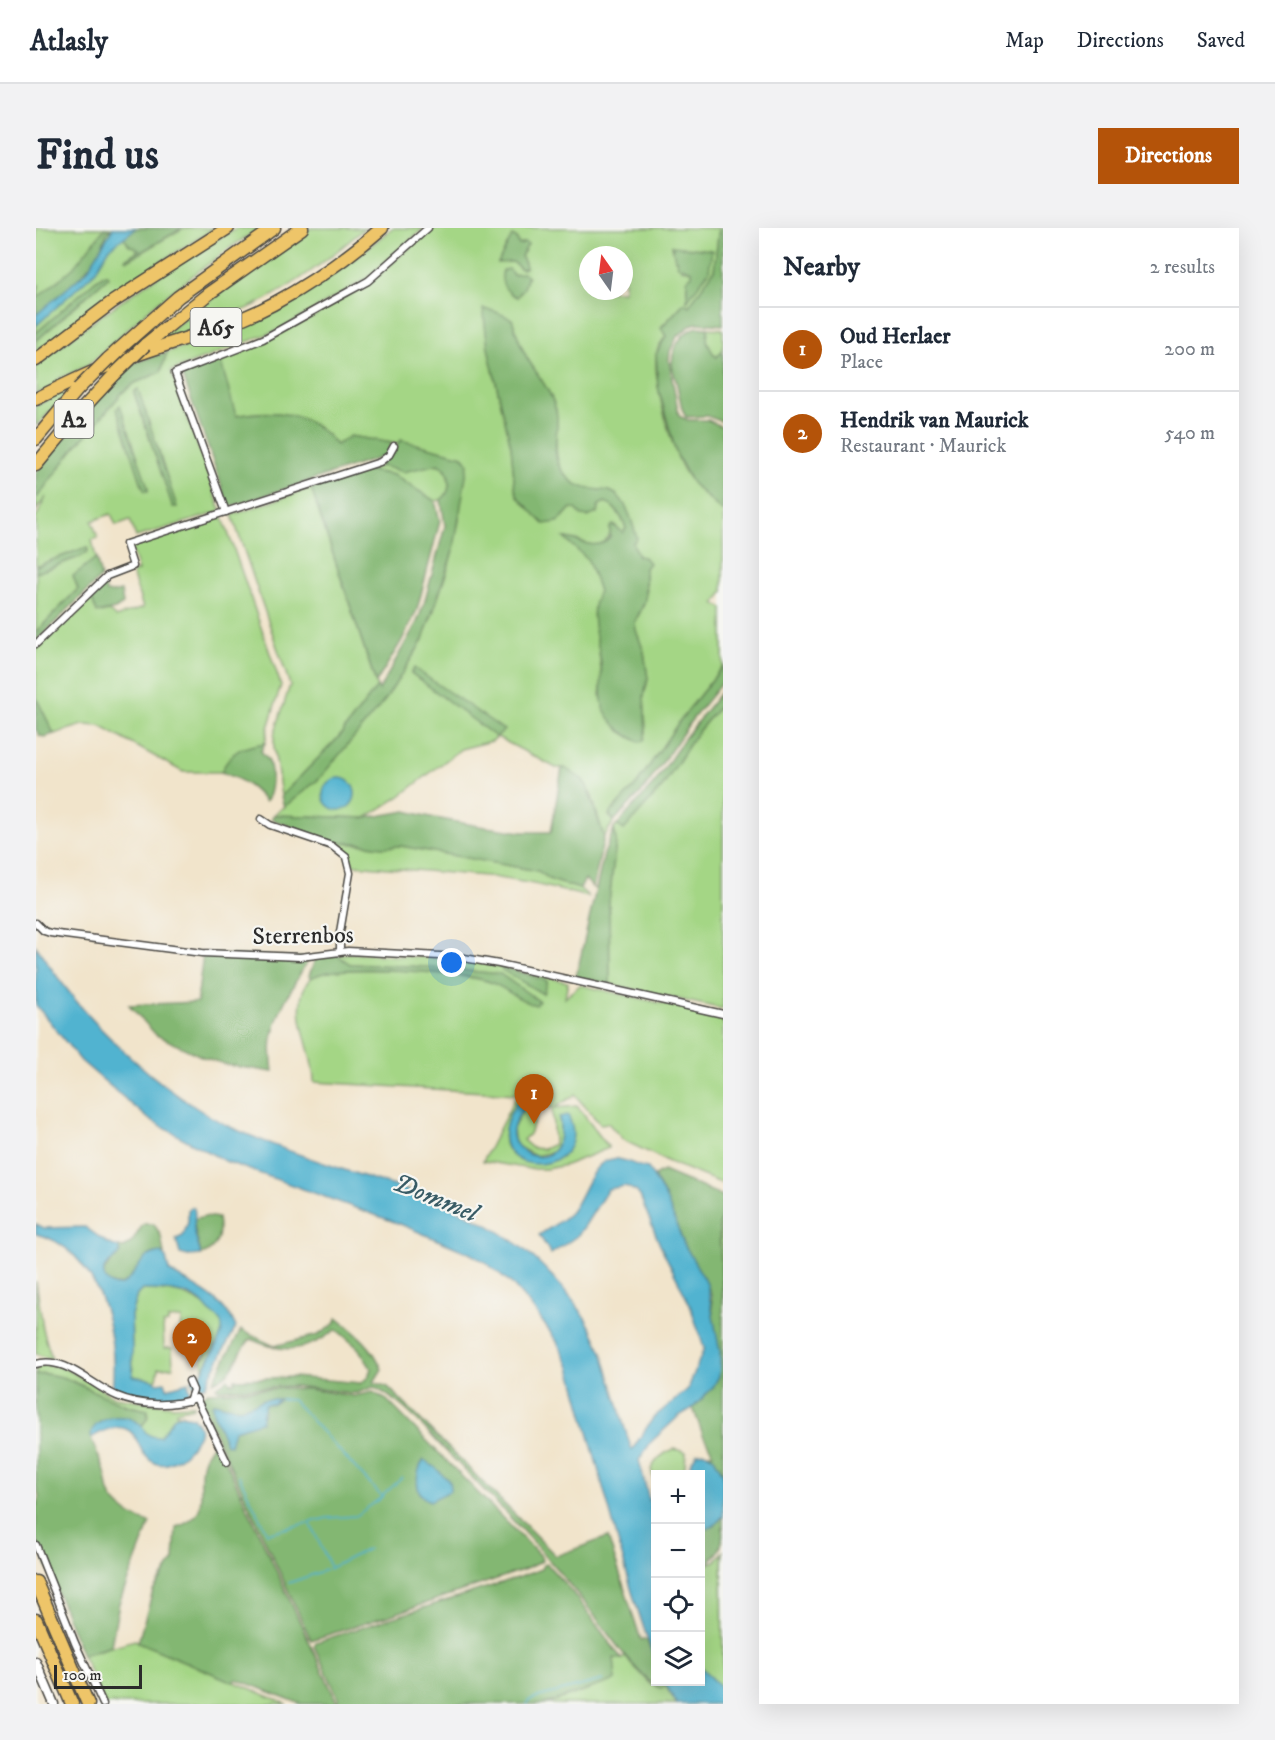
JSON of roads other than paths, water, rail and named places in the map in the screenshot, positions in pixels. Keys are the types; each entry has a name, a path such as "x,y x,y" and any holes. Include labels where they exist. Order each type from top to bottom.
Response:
{"highway":[{"path":"36,360 111,303 228,228"},
{"name":"A2","path":"36,439 78,389 108,359 178,297 274,228"},
{"name":"A2","path":"36,465 86,405 145,345 208,294 302,228"},
{"name":"A65","path":"36,399 116,362 180,341 272,304 315,279 363,245 382,228"},
{"path":"36,1582 88,1704"},
{"path":"36,1620 72,1704"}],"street":[{"path":"226,512 175,373 263,339 344,294 368,280 428,228"},
{"path":"36,644 107,576 133,566 126,544 380,462 389,455 394,446"},
{"path":"261,819 270,825 332,846 346,857 350,873 340,932 340,951"},
{"name":"Sterrenbos","path":"36,924 50,933 202,952 300,957 340,951 458,957 723,1014"},
{"path":"36,1364 47,1362 65,1367 108,1392 128,1400 156,1404 189,1401 196,1398 227,1462"},
{"path":"189,1401 192,1395 191,1384"},
{"path":"36,1545 103,1704"},
{"path":"36,1662 54,1704"}],"water":[{"path":"113,228 136,228 109,249 95,272 36,326 36,315 87,271"},
{"path":"339,778 350,783 355,794 350,805 339,810 328,805 323,794 328,783"},
{"path":"36,946 75,999 116,1044 150,1074 203,1112 237,1130 281,1148 418,1194 458,1210 514,1242 550,1273 590,1326 605,1360 632,1450 653,1418 688,1389 704,1348 690,1305 636,1191 625,1186 608,1189 577,1236 551,1254 539,1235 570,1213 593,1173 604,1162 621,1159 648,1168 666,1198 684,1244 707,1284 720,1352 719,1376 713,1387 693,1408 679,1416 651,1442 639,1460 651,1508 651,1650 632,1592 570,1367 556,1340 511,1283 485,1262 469,1253 400,1224 225,1161 151,1121 81,1061 36,1005"},
{"path":"517,1102 526,1105 516,1120 513,1130 514,1140 520,1148 538,1157 548,1155 555,1148 560,1136 559,1117 567,1115 572,1138 565,1153 551,1162 534,1164 518,1159 507,1147 505,1128"},
{"path":"191,1207 195,1211 194,1229 201,1255 188,1256 180,1254 176,1239 183,1236 188,1222 188,1210"},
{"path":"36,1224 44,1228 85,1227 109,1244 118,1247 119,1255 105,1266 104,1271 108,1282 114,1285 124,1284 145,1258 160,1252 166,1258 169,1271 207,1294 224,1308 236,1327 205,1386 194,1386 191,1380 200,1376 216,1346 222,1330 220,1322 201,1302 187,1295 173,1291 142,1290 137,1295 131,1315 133,1376 154,1380 158,1383 165,1382 167,1388 188,1382 190,1391 182,1396 163,1399 141,1397 112,1389 112,1344 100,1296 89,1275 75,1256 57,1242 36,1234"},
{"path":"264,1399 281,1399 273,1404 265,1404 261,1422 234,1430 230,1445 226,1444 212,1404 240,1408"},
{"path":"175,1416 193,1417 200,1430 193,1445 181,1457 167,1464 152,1461 145,1455 133,1434 126,1429 113,1428 91,1438 90,1434 93,1428 103,1420 122,1417 139,1423 150,1436 160,1437"},
{"path":"705,1452 714,1458 723,1474 723,1516 714,1526 706,1529 705,1470 692,1470 690,1464 697,1453"},
{"path":"424,1460 450,1482 450,1491 430,1501 421,1494 417,1483"},
{"path":"705,1671 723,1691 723,1704 677,1704 666,1686 705,1686"}],"waterway":[{"path":"239,1476 267,1533 327,1518 356,1516 382,1497 293,1400 281,1399"},
{"path":"382,1496 402,1478"},
{"path":"289,1583 331,1568 310,1523"},
{"path":"332,1567 368,1549"},
{"path":"527,1704 534,1698 603,1680"}],"place":[{"name":"Oud Herlaer","path":"534,1124"},
{"name":"Hendrik van Maurick","path":"192,1368"}],"water label":[{"name":"Dommel","path":"436,1197"}]}
